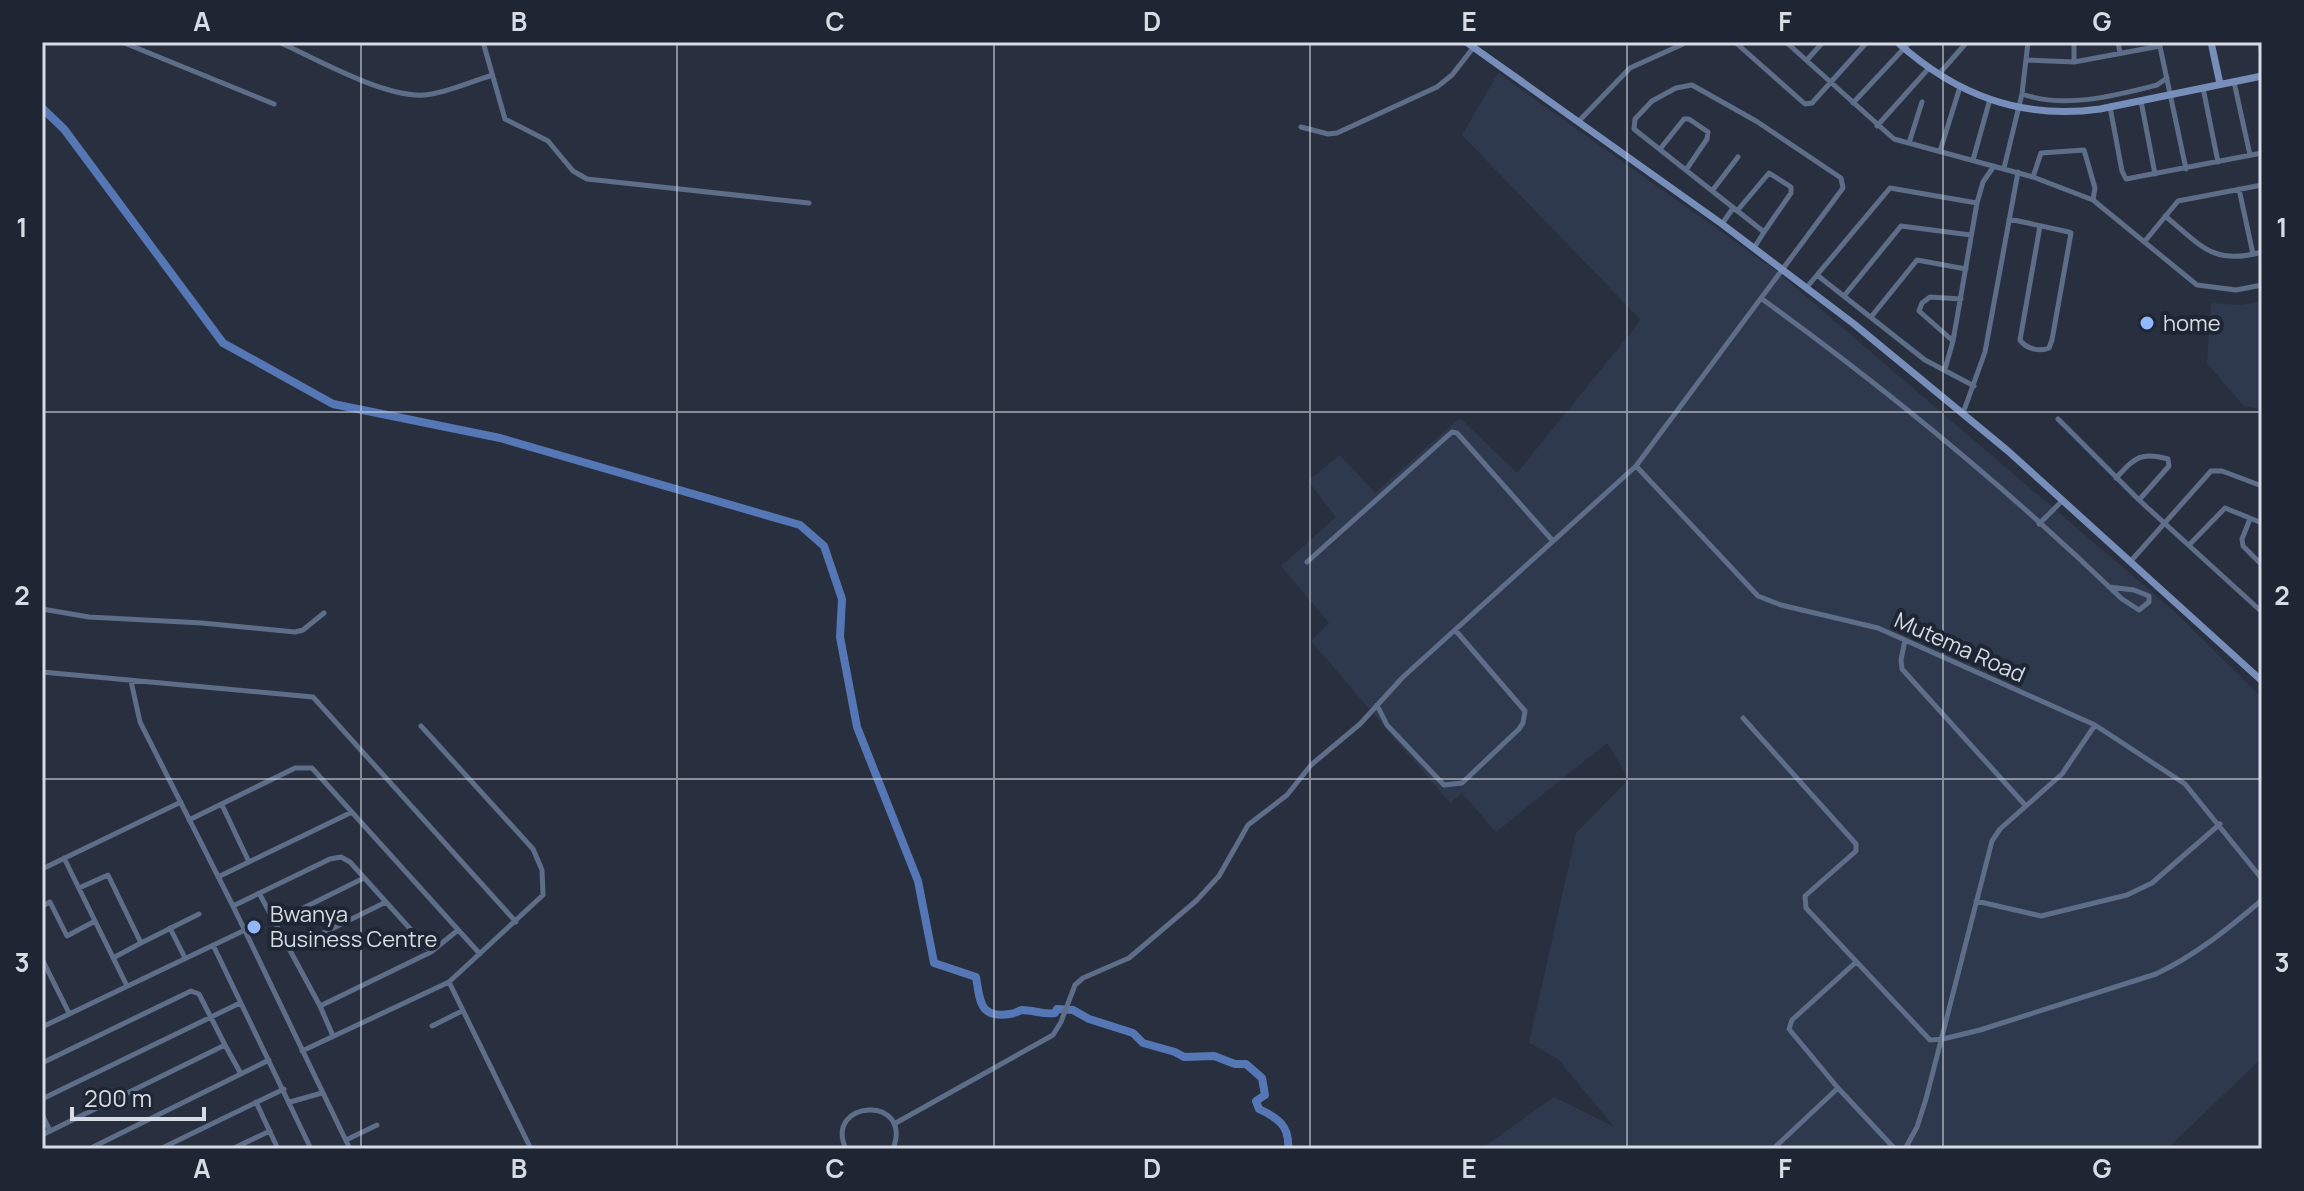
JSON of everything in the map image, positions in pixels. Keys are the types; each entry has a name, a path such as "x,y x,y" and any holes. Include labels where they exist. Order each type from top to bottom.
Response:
{"main road":[{"path":"1466,42 1722,224 1854,324 2063,500 2262,681"},
{"path":"1897,42 1907,45 1930,67 1960,87 2019,109 2079,112 2262,76"},
{"path":"2211,42 2220,84"}],"street":[{"path":"122,42 274,104"},
{"path":"279,42 381,87 415,95 432,94 490,76"},
{"path":"483,42 490,76 505,119 548,141 573,171 587,179 809,203"},
{"path":"1735,42 1805,104 1812,103 1867,42"},
{"path":"1786,42 1894,139 2018,172 2093,200 2197,285 2236,290 2262,285"},
{"path":"1807,60 1823,42"},
{"path":"1939,74 1967,42"},
{"path":"2004,168 2022,94 2028,42"},
{"path":"2074,42 2074,62"},
{"path":"2118,42 2120,53"},
{"path":"2260,42 2262,54"},
{"path":"1578,123 1633,65 1683,44"},
{"path":"2026,60 2074,62 2159,44 2186,169"},
{"path":"1853,103 1907,45"},
{"path":"1301,127 1333,134 1431,90 1447,80 1473,48"},
{"path":"1877,126 1930,67"},
{"path":"2022,94 2049,100 2080,100 2157,85 2167,78"},
{"path":"2234,81 2250,155"},
{"path":"894,1124 1053,1035 1075,985 1083,978 1129,958 1196,901 1219,876 1248,825 1287,795 1311,765 1360,724 1377,704 1636,466 1843,188 1841,178 1766,127 1692,85 1685,85 1652,101 1635,119 1636,132 1764,232"},
{"path":"1940,151 1960,87"},
{"path":"2202,88 2218,162"},
{"path":"1973,160 1990,99"},
{"path":"2140,100 2155,174"},
{"path":"1909,143 1922,102"},
{"path":"2110,106 2124,176 2134,179 2262,153"},
{"path":"1660,149 1684,119 1708,132 1707,139 1686,170"},
{"path":"2033,177 2041,153 2084,150 2095,188 2093,200"},
{"path":"1712,191 1738,157"},
{"path":"1945,369 1953,341 1977,203 1983,182 1994,166"},
{"path":"1963,413 1985,352 2018,172"},
{"path":"1722,224 1769,173 1791,187 1791,193 1754,248"},
{"path":"2145,241 2176,202 2262,185"},
{"path":"1807,287 1890,188 1977,203"},
{"path":"2239,189 2253,254"},
{"path":"2165,216 2215,255 2235,258 2262,252"},
{"path":"2009,219 2040,226 2071,233 2052,340 2049,348 2042,350 2026,346 2020,340 2040,226"},
{"path":"1844,296 1903,224 1971,235"},
{"path":"1871,317 1917,260 1966,269"},
{"path":"1817,275 1925,360 1974,386"},
{"path":"1953,341 1919,311 1922,303 1930,297 1961,299"},
{"path":"1762,299 1882,390 2039,524 2109,587 2136,610 2141,610 2149,602 2149,596 2144,592 2109,587"},
{"path":"1854,324 1864,312"},
{"path":"2058,419 2139,500 2262,612"},
{"path":"1307,562 1452,432 1457,433 1553,541"},
{"path":"2116,478 2137,457 2168,459 2169,466 2139,500"},
{"name":"Mutema Road","path":"1636,466 1758,596 1781,605 1869,625 2095,725 2176,776 2220,824 2262,879"},
{"path":"2130,562 2214,470 2262,486"},
{"path":"2039,524 2063,500"},
{"path":"2190,544 2223,509 2262,523"},
{"path":"2250,519 2242,544 2262,565"},
{"path":"42,609 89,617 293,632 303,630 324,613"},
{"path":"1377,704 1387,725 1439,782 1449,786 1462,783 1519,729 1525,711 1456,631"},
{"path":"1905,640 1902,669 2026,806"},
{"path":"42,672 302,695 317,700 516,922"},
{"path":"131,681 140,722 245,930 350,1149"},
{"path":"1743,718 1856,844 1856,851 1805,896 1804,904 1930,1040 1943,1039 2106,992 2156,974 2207,944 2262,900"},
{"path":"1905,1149 1919,1122 1943,1039 1992,841 2000,829 2067,768 2095,725"},
{"path":"302,1051 449,982 543,895 537,856 421,726"},
{"path":"189,820 295,768 304,767 318,773 350,813 480,954"},
{"path":"42,869 181,802"},
{"path":"222,805 249,862"},
{"path":"218,877 350,813"},
{"path":"1976,901 2041,916 2127,895 2164,874 2220,824"},
{"path":"233,906 336,857 348,860 431,952"},
{"path":"64,858 127,986"},
{"path":"79,888 108,875 141,943"},
{"path":"275,922 364,878"},
{"path":"259,893 333,1036"},
{"path":"42,906 50,902 67,936 95,921"},
{"path":"309,940 386,902"},
{"path":"113,958 199,914"},
{"path":"170,928 185,958"},
{"path":"42,1027 245,930"},
{"path":"320,1006 431,952 458,930"},
{"path":"213,945 311,1149"},
{"path":"42,959 69,1013"},
{"path":"1856,962 1789,1026 1791,1033 1838,1088 1895,1149"},
{"path":"449,982 531,1149"},
{"path":"42,1063 189,991 199,994 241,1074"},
{"path":"42,1099 240,1003"},
{"path":"432,1026 462,1011"},
{"path":"42,1135 225,1045"},
{"path":"89,1149 269,1060"},
{"path":"1773,1149 1838,1088"},
{"path":"160,1149 284,1089"},
{"path":"290,1102 322,1093"},
{"path":"256,1102 278,1149"},
{"path":"846,1149 842,1142 848,1118 859,1110 873,1108 885,1113 894,1124 897,1135 893,1149"},
{"path":"42,1114 50,1131"},
{"path":"346,1140 377,1125"},
{"path":"232,1149 270,1131"}],"shaded area":[{"path":"1498,73 1775,270 2175,612 2262,698 2262,1058 2167,1149 1481,1149 1554,1097 1614,1127 1558,1059 1529,1043 1576,833 1629,779 1607,743 1496,832 1462,793 1450,803 1311,641 1329,623 1281,566 1336,517 1308,481 1340,455 1375,493 1460,418 1517,473 1641,320 1462,135"},
{"path":"2262,301 2262,409 2244,406 2207,363 2211,303 2241,305"}],"waterway":[{"path":"42,108 64,129 223,343 333,404 500,438 800,525 824,546 842,599 840,637 857,727 918,881 934,963 976,977 983,1006 992,1014 1012,1014 1022,1010 1051,1013 1057,1009 1073,1010 1089,1019 1133,1033 1143,1043 1184,1057 1214,1056 1235,1064 1246,1064 1262,1078 1265,1095 1256,1101 1259,1109 1285,1129 1288,1149"}],"place":[{"name":"home","path":"2147,323"},
{"name":"Bwanya Business Centre","path":"254,927"}]}
